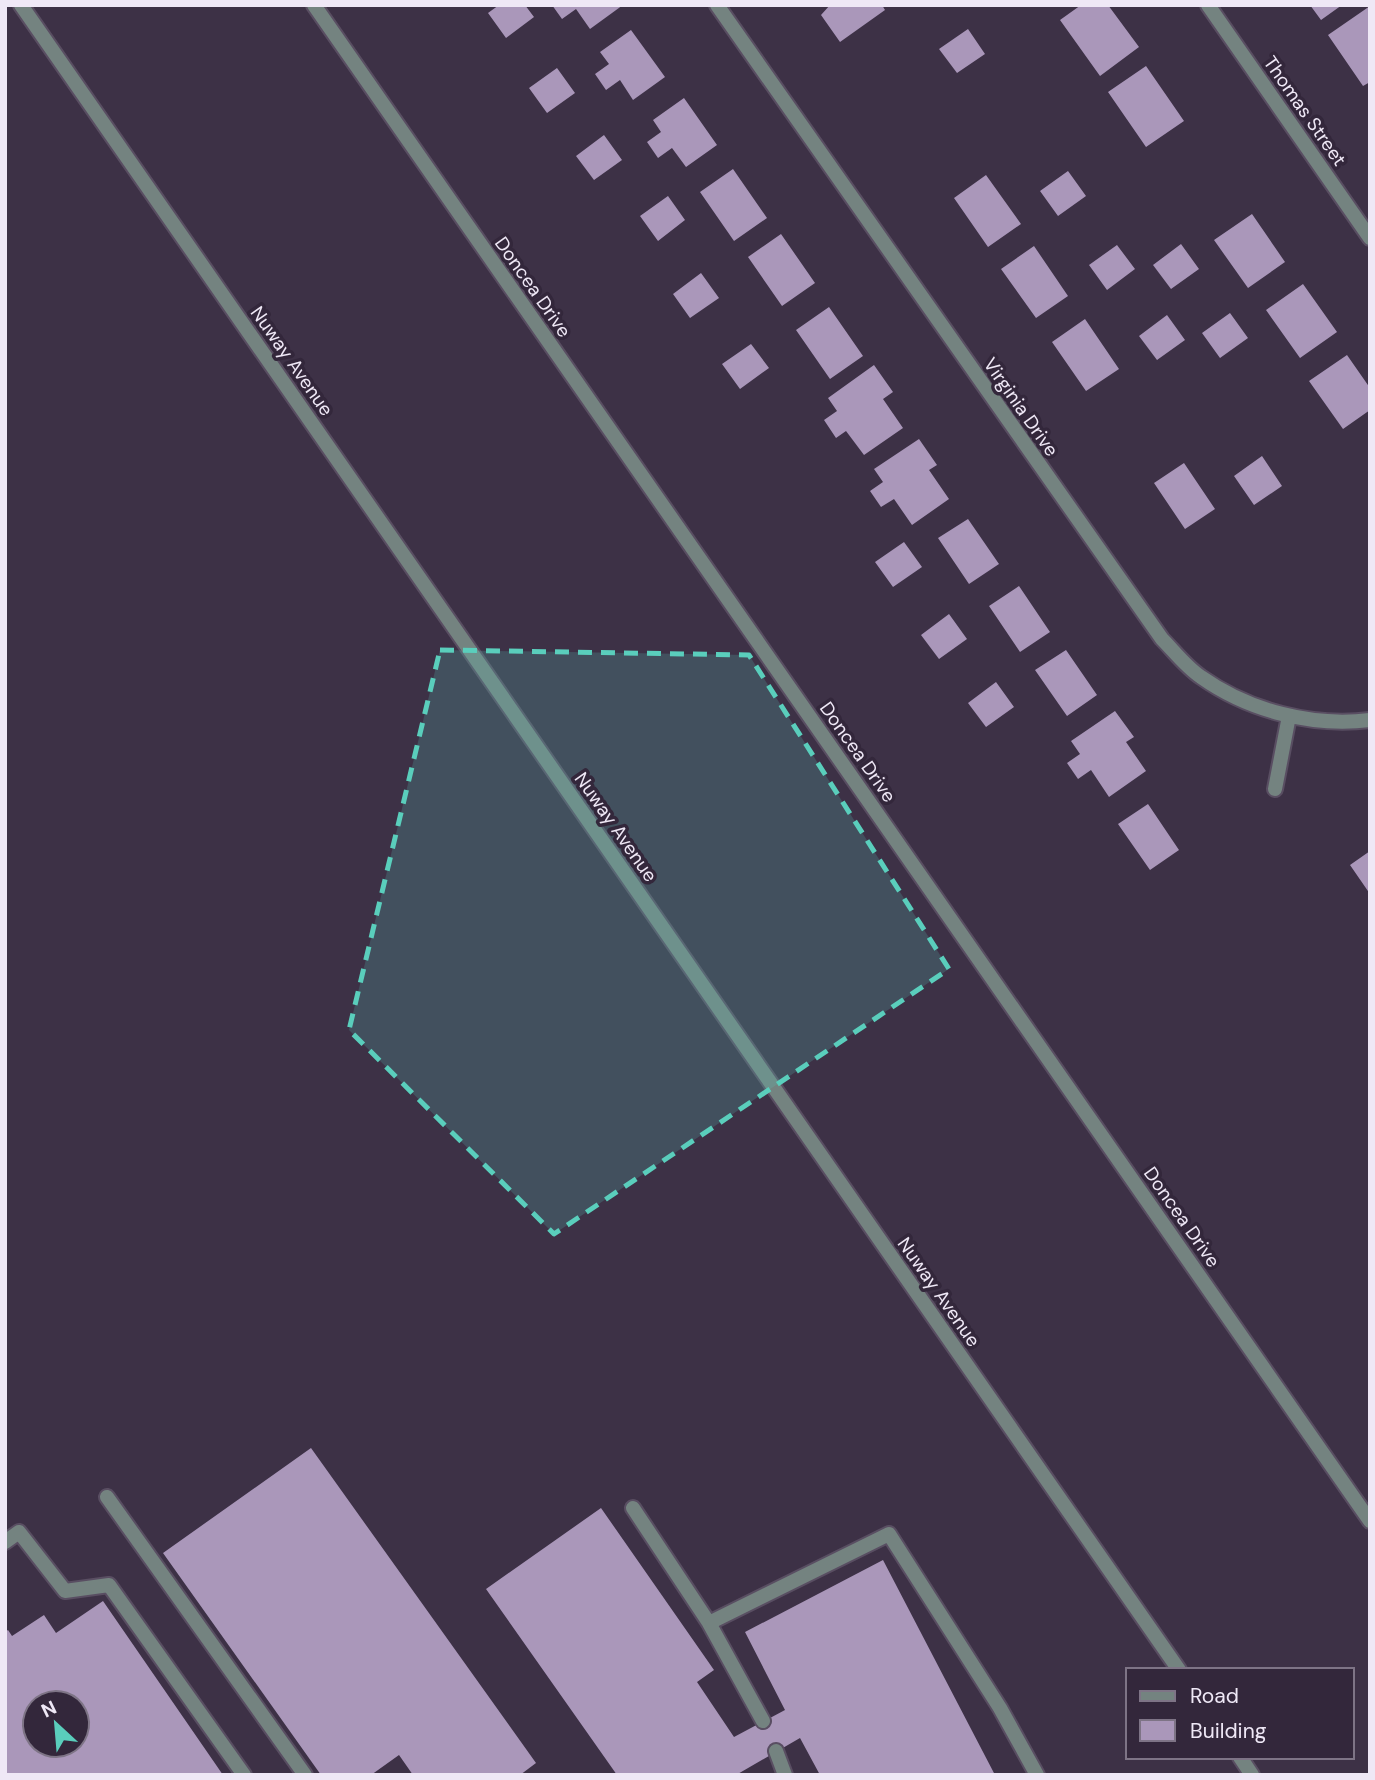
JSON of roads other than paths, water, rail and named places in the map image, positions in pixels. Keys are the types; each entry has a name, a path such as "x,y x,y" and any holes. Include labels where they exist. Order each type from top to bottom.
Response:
{"street":[{"name":"Nuway Avenue","path":"20,5 1178,1668"},
{"name":"Doncea Drive","path":"314,5 1370,1521"},
{"name":"Virginia Drive","path":"717,5 1162,639 1199,676 1240,699 1290,716 1343,723 1370,720"},
{"name":"Thomas Street","path":"1208,5 1370,238"},
{"path":"1275,789 1290,716"},
{"path":"107,1497 305,1775"},
{"path":"633,1508 709,1623 763,1721"},
{"path":"5,1542 19,1532 65,1591 109,1585 244,1775"},
{"path":"709,1623 889,1534 1000,1708 1037,1775"},
{"path":"776,1751 785,1775"},
{"path":"1241,1759 1252,1775"}]}
